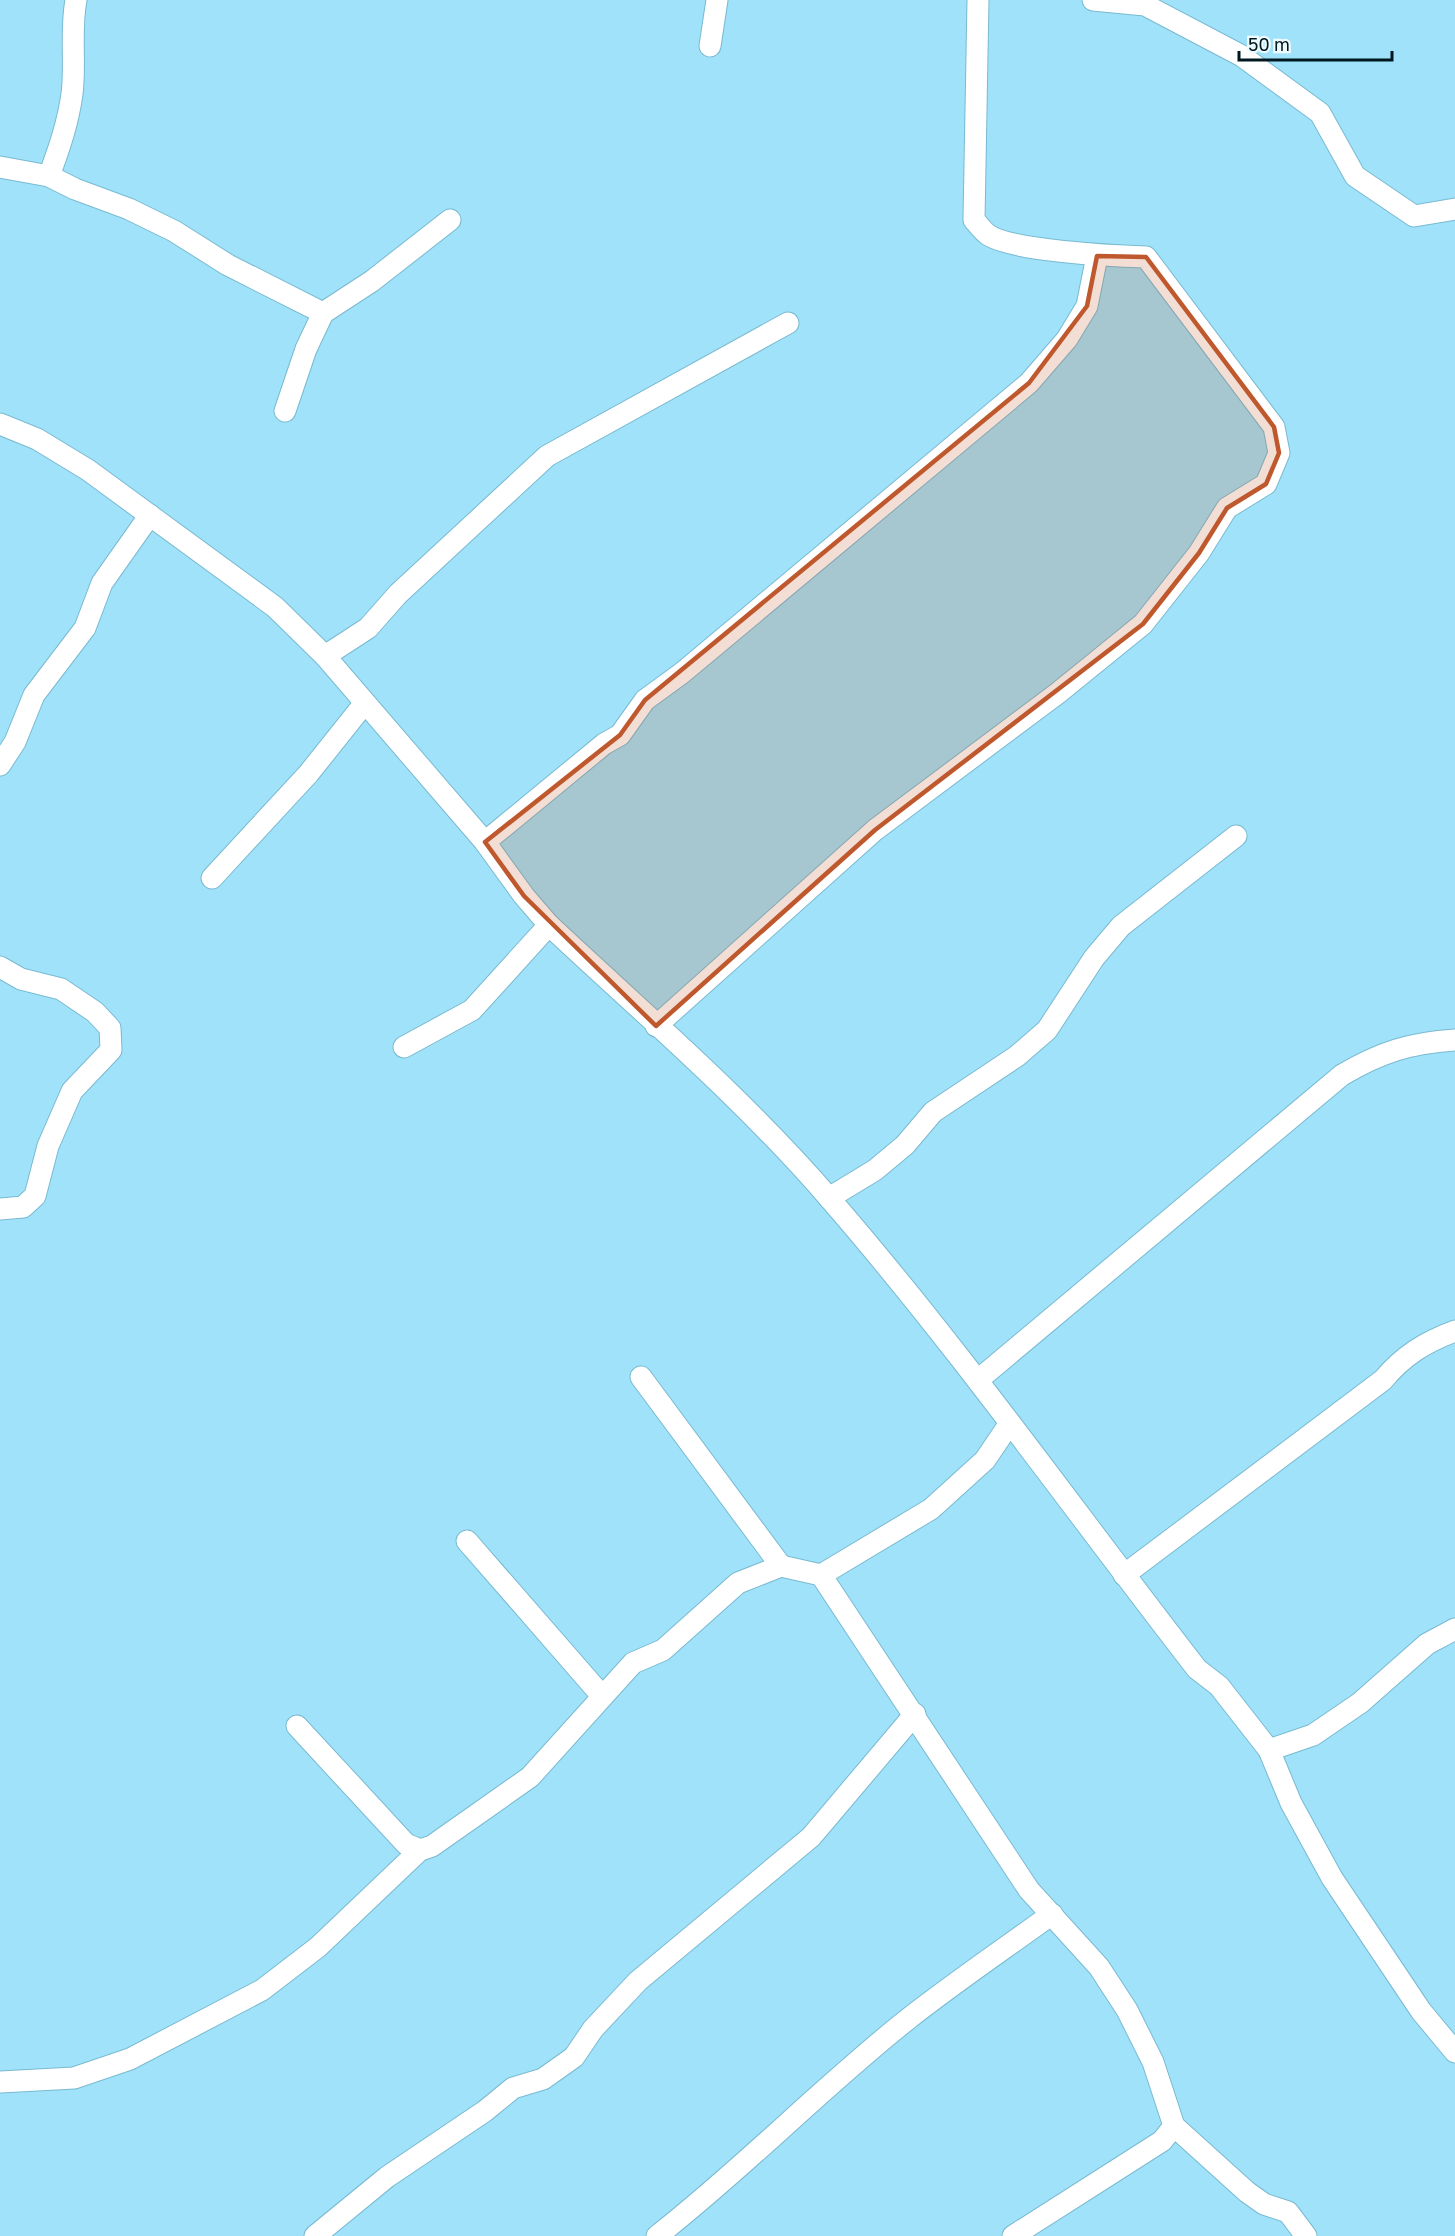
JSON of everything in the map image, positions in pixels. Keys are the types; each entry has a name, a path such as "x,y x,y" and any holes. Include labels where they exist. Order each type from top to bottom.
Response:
{"street":[{"path":"48,176 63,138 72,92 73,17 76,0"},
{"path":"710,46 717,0"},
{"path":"656,1026 875,830 1058,693 1143,624 1199,553 1227,508 1266,484 1279,453 1274,427 1146,256 1096,256 1011,242 988,235 974,220 978,0"},
{"path":"1093,0 1145,5 1242,56 1320,113 1355,176 1414,216 1455,209"},
{"path":"0,167 48,176 75,189 129,209 174,231 228,265 323,313"},
{"path":"285,411 306,349 323,313 372,281 450,220"},
{"path":"485,842 604,744 620,735 645,700 682,673 1029,383 1067,339 1087,306 1096,256"},
{"path":"325,656 368,628 398,594 547,456 788,323"},
{"path":"0,424 37,439 88,470 275,607 325,656 485,842 524,896 549,925 747,1111 829,1198 978,1380 1124,1575 1197,1668 1219,1686 1269,1750 1291,1803 1332,1878 1421,2011 1455,2052"},
{"path":"0,765 15,742 34,696 85,628 102,583 150,515"},
{"path":"212,878 309,773 364,704"},
{"path":"829,1198 875,1170 905,1145 933,1112 1017,1056 1047,1030 1094,958 1121,926 1236,836"},
{"path":"404,1047 472,1010 549,925"},
{"path":"0,967 21,980 61,989 95,1012 110,1028 111,1050 72,1091 48,1146 35,1196 23,1207 0,1209"},
{"path":"978,1380 1342,1075 1374,1056 1399,1048 1422,1042 1455,1040"},
{"path":"1124,1575 1383,1380 1399,1361 1435,1338 1455,1331"},
{"path":"641,1377 781,1566"},
{"path":"821,1575 931,1509 985,1460 1010,1423"},
{"path":"468,1541 602,1696"},
{"path":"0,2082 74,2078 130,2059 262,1990 318,1947 420,1850 432,1846 530,1777 633,1663 663,1650 738,1583 781,1566 821,1575 915,1714 1029,1890 1099,1967 1127,2010 1153,2062 1174,2126 1246,2192 1264,2204 1288,2212 1305,2236"},
{"path":"1269,1750 1314,1735 1360,1702 1427,1644 1455,1629"},
{"path":"315,2236 387,2177 485,2111 513,2088 543,2079 574,2057 593,2029 638,1980 811,1838 915,1714"},
{"path":"297,1726 406,1844 420,1850"},
{"path":"657,2236 708,2196 785,2124 908,2019 1052,1914"},
{"path":"1013,2236 1162,2140 1174,2126"}],"highlighted area":[{"path":"1097,256 1146,257 1274,427 1279,453 1266,484 1227,508 1199,553 1143,624 875,830 656,1026 524,896 485,842 620,735 645,700 1029,383 1087,306"}]}
